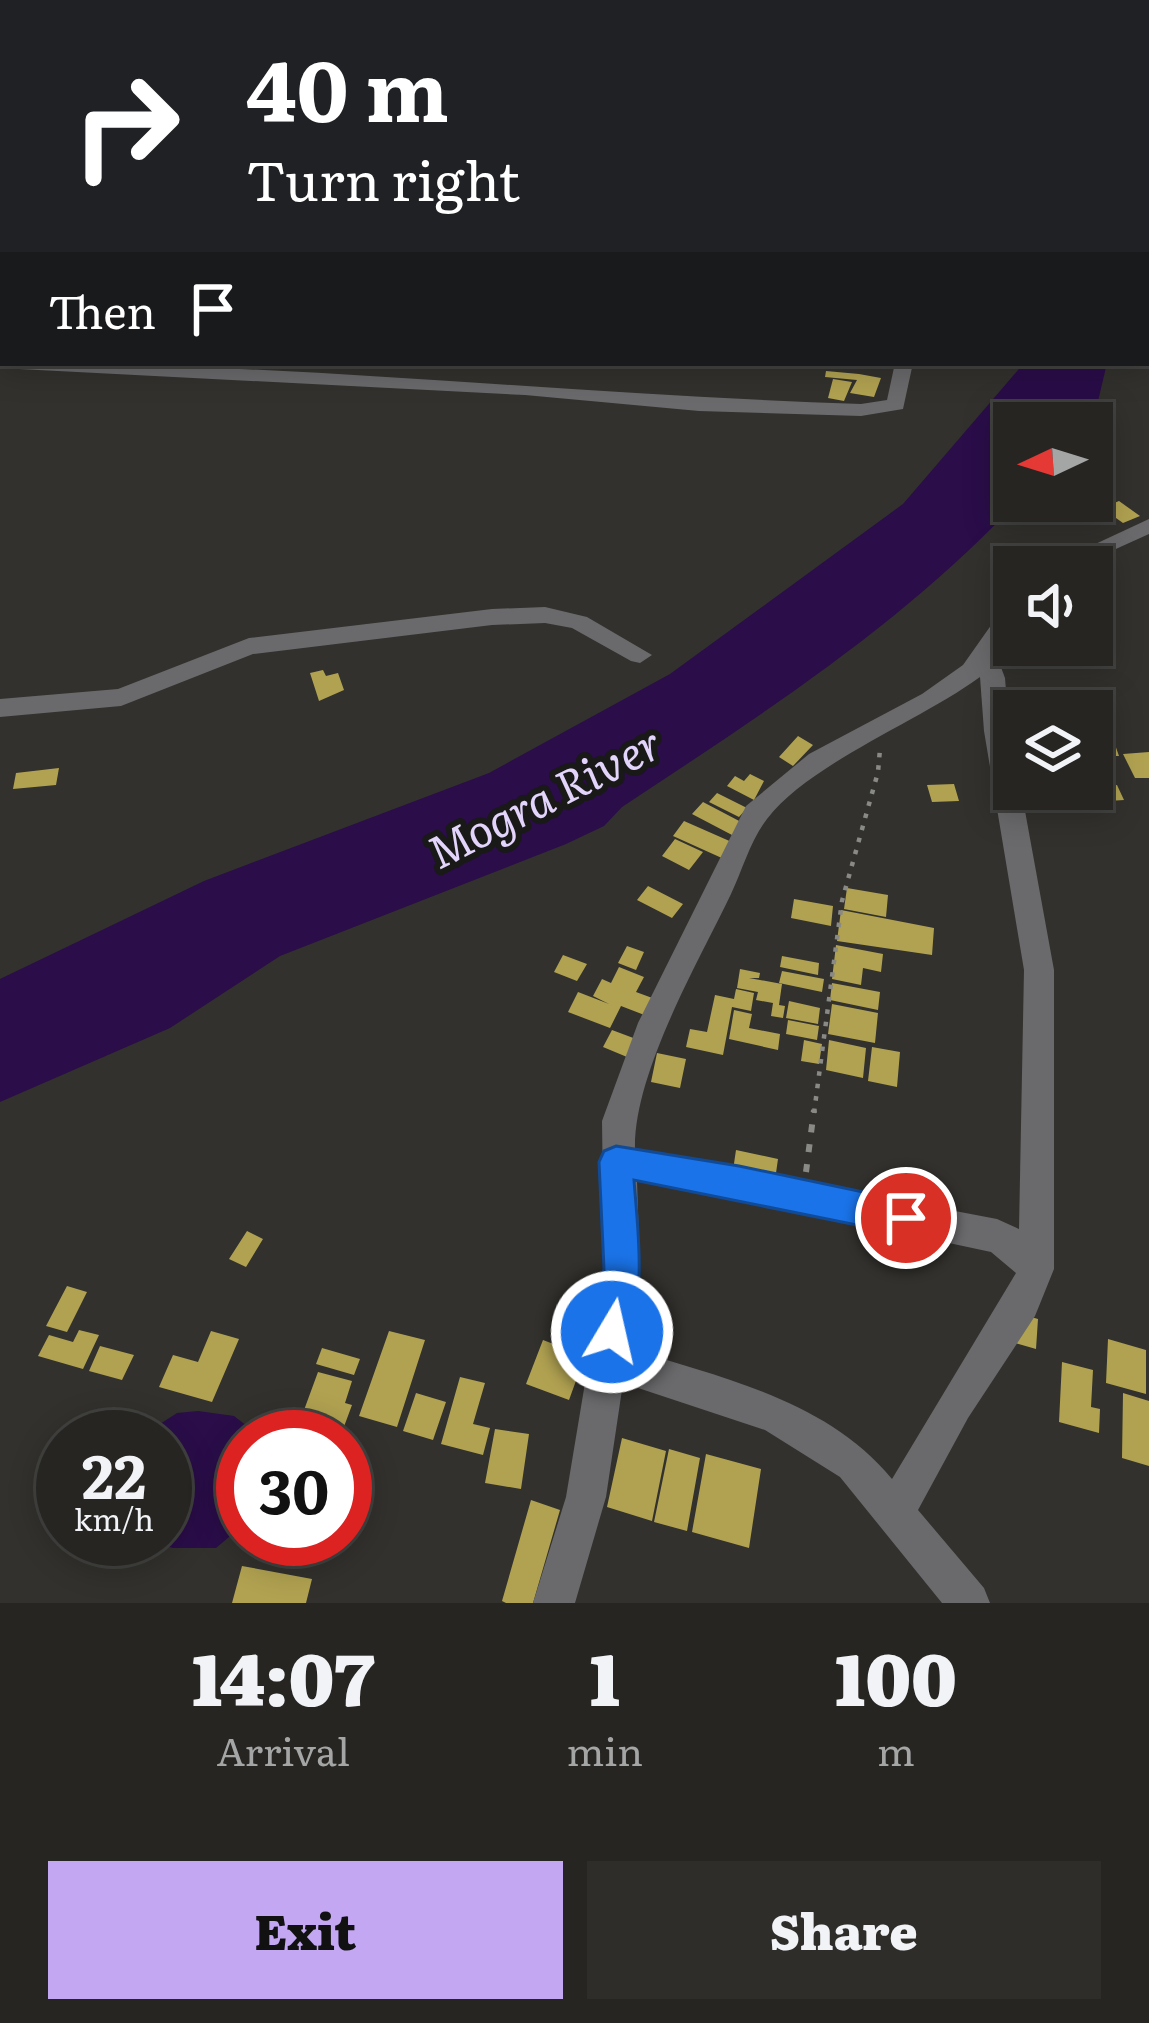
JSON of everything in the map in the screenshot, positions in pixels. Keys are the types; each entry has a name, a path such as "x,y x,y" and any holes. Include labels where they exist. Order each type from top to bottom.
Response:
{"street":[{"path":"79,366 842,410 896,405 903,366"},
{"path":"1104,546 1149,526"},
{"path":"0,708 122,697 249,646 492,617 545,614 579,622 640,656"},
{"path":"554,1603 586,1497 622,1269 618,1121 654,1023 756,813 818,761 931,700 985,657 993,644"},
{"path":"896,1511 955,1405 1022,1303 1036,1269 1039,970 1000,746 993,678 985,657"},
{"path":"616,1162 998,1236 1016,1246 1036,1269"},
{"path":"606,1359 775,1414 854,1463 969,1603"}],"path":[{"path":"803,1196 824,1054 833,936 882,757 873,729"}],"water":[{"name":"Mogra River","path":"1021,366 1106,366 1098,402 993,402 993,522 997,522 879,628 622,807 604,826 280,956 170,1028 0,1102 0,979 204,881 489,773 670,674 903,504"},
{"path":"192,1412 216,1414 216,1548 192,1548"}],"building":[{"path":"826,371 881,378 874,397 850,393 857,380 825,377"},
{"path":"833,379 852,382 844,401 828,398"},
{"path":"1119,501 1140,516 1123,523 1113,516 1113,503"},
{"path":"323,670 326,676 338,673 344,690 319,701 310,673"},
{"path":"798,736 813,745 793,766 779,757"},
{"path":"1149,752 1149,778 1135,778 1123,754"},
{"path":"59,768 56,785 13,789 16,773"},
{"path":"750,774 764,781 754,800 727,786 735,776 744,781"},
{"path":"954,784 959,801 932,802 927,785"},
{"path":"1117,785 1124,800 1113,801 1113,786"},
{"path":"717,793 747,808 739,817 709,802"},
{"path":"703,802 743,823 732,835 692,814"},
{"path":"684,821 734,843 724,859 673,836"},
{"path":"675,839 703,852 689,870 662,856"},
{"path":"648,886 683,904 672,918 637,900"},
{"path":"847,888 888,895 886,917 844,909"},
{"path":"794,899 833,906 831,926 791,918"},
{"path":"841,910 934,928 932,955 837,941"},
{"path":"836,945 883,954 881,972 863,968 861,985 832,979"},
{"path":"627,946 644,952 636,970 618,963"},
{"path":"563,955 587,964 577,981 554,972"},
{"path":"782,956 819,963 818,975 780,967"},
{"path":"619,967 644,977 636,992 655,999 647,1016 621,1006 610,1028 568,1012 578,992 609,1004 593,996 602,979 611,983"},
{"path":"740,969 760,973 759,978 749,978 782,984 779,1005 785,1006 783,1018 771,1016 773,1003 756,1000 758,992 737,988"},
{"path":"782,971 824,979 822,992 779,983"},
{"path":"832,983 880,992 878,1010 830,1000"},
{"path":"736,989 754,993 751,1011 732,1007 723,1055 686,1047 690,1029 707,1032 715,995 734,999"},
{"path":"789,1001 820,1008 818,1024 786,1018"},
{"path":"832,1004 878,1013 875,1043 828,1034"},
{"path":"734,1010 752,1014 749,1028 780,1034 778,1050 729,1039"},
{"path":"788,1020 819,1026 817,1040 786,1034"},
{"path":"612,1030 636,1039 627,1057 603,1047"},
{"path":"804,1040 822,1044 819,1064 801,1061"},
{"path":"829,1040 866,1048 863,1078 826,1070"},
{"path":"872,1047 900,1052 897,1087 868,1081"},
{"path":"657,1053 686,1059 680,1088 651,1082"},
{"path":"736,1150 778,1159 774,1187 732,1177"},
{"path":"247,1231 263,1239 246,1267 229,1259"},
{"path":"67,1286 87,1292 67,1332 46,1326"},
{"path":"1017,1313 1038,1319 1036,1349 1015,1343"},
{"path":"79,1330 99,1335 83,1369 38,1356 49,1335 73,1342"},
{"path":"211,1331 239,1339 212,1402 159,1387 173,1355 198,1362"},
{"path":"389,1331 425,1340 397,1427 372,1420 372,1410 361,1410"},
{"path":"1108,1339 1146,1350 1146,1394 1106,1383"},
{"path":"543,1340 585,1356 569,1400 526,1384"},
{"path":"100,1346 134,1355 122,1380 89,1371"},
{"path":"322,1348 360,1359 354,1375 316,1364"},
{"path":"1062,1362 1093,1370 1091,1407 1100,1409 1099,1433 1059,1422"},
{"path":"318,1372 352,1381 345,1403 352,1405 350,1410 304,1410"},
{"path":"460,1377 485,1383 473,1424 490,1428 483,1455 441,1444"},
{"path":"416,1393 446,1402 433,1440 403,1431"},
{"path":"1123,1393 1149,1401 1149,1466 1122,1458"},
{"path":"495,1429 529,1434 521,1489 485,1483"},
{"path":"622,1438 666,1451 652,1521 607,1507"},
{"path":"669,1449 700,1458 687,1531 654,1522"},
{"path":"706,1454 761,1469 749,1548 692,1532"},
{"path":"531,1500 560,1510 533,1603 506,1603 502,1601"},
{"path":"242,1566 312,1579 306,1603 232,1603"}],"route":[{"path":"612,1332 622,1269 616,1162 739,1182 906,1218"}]}
